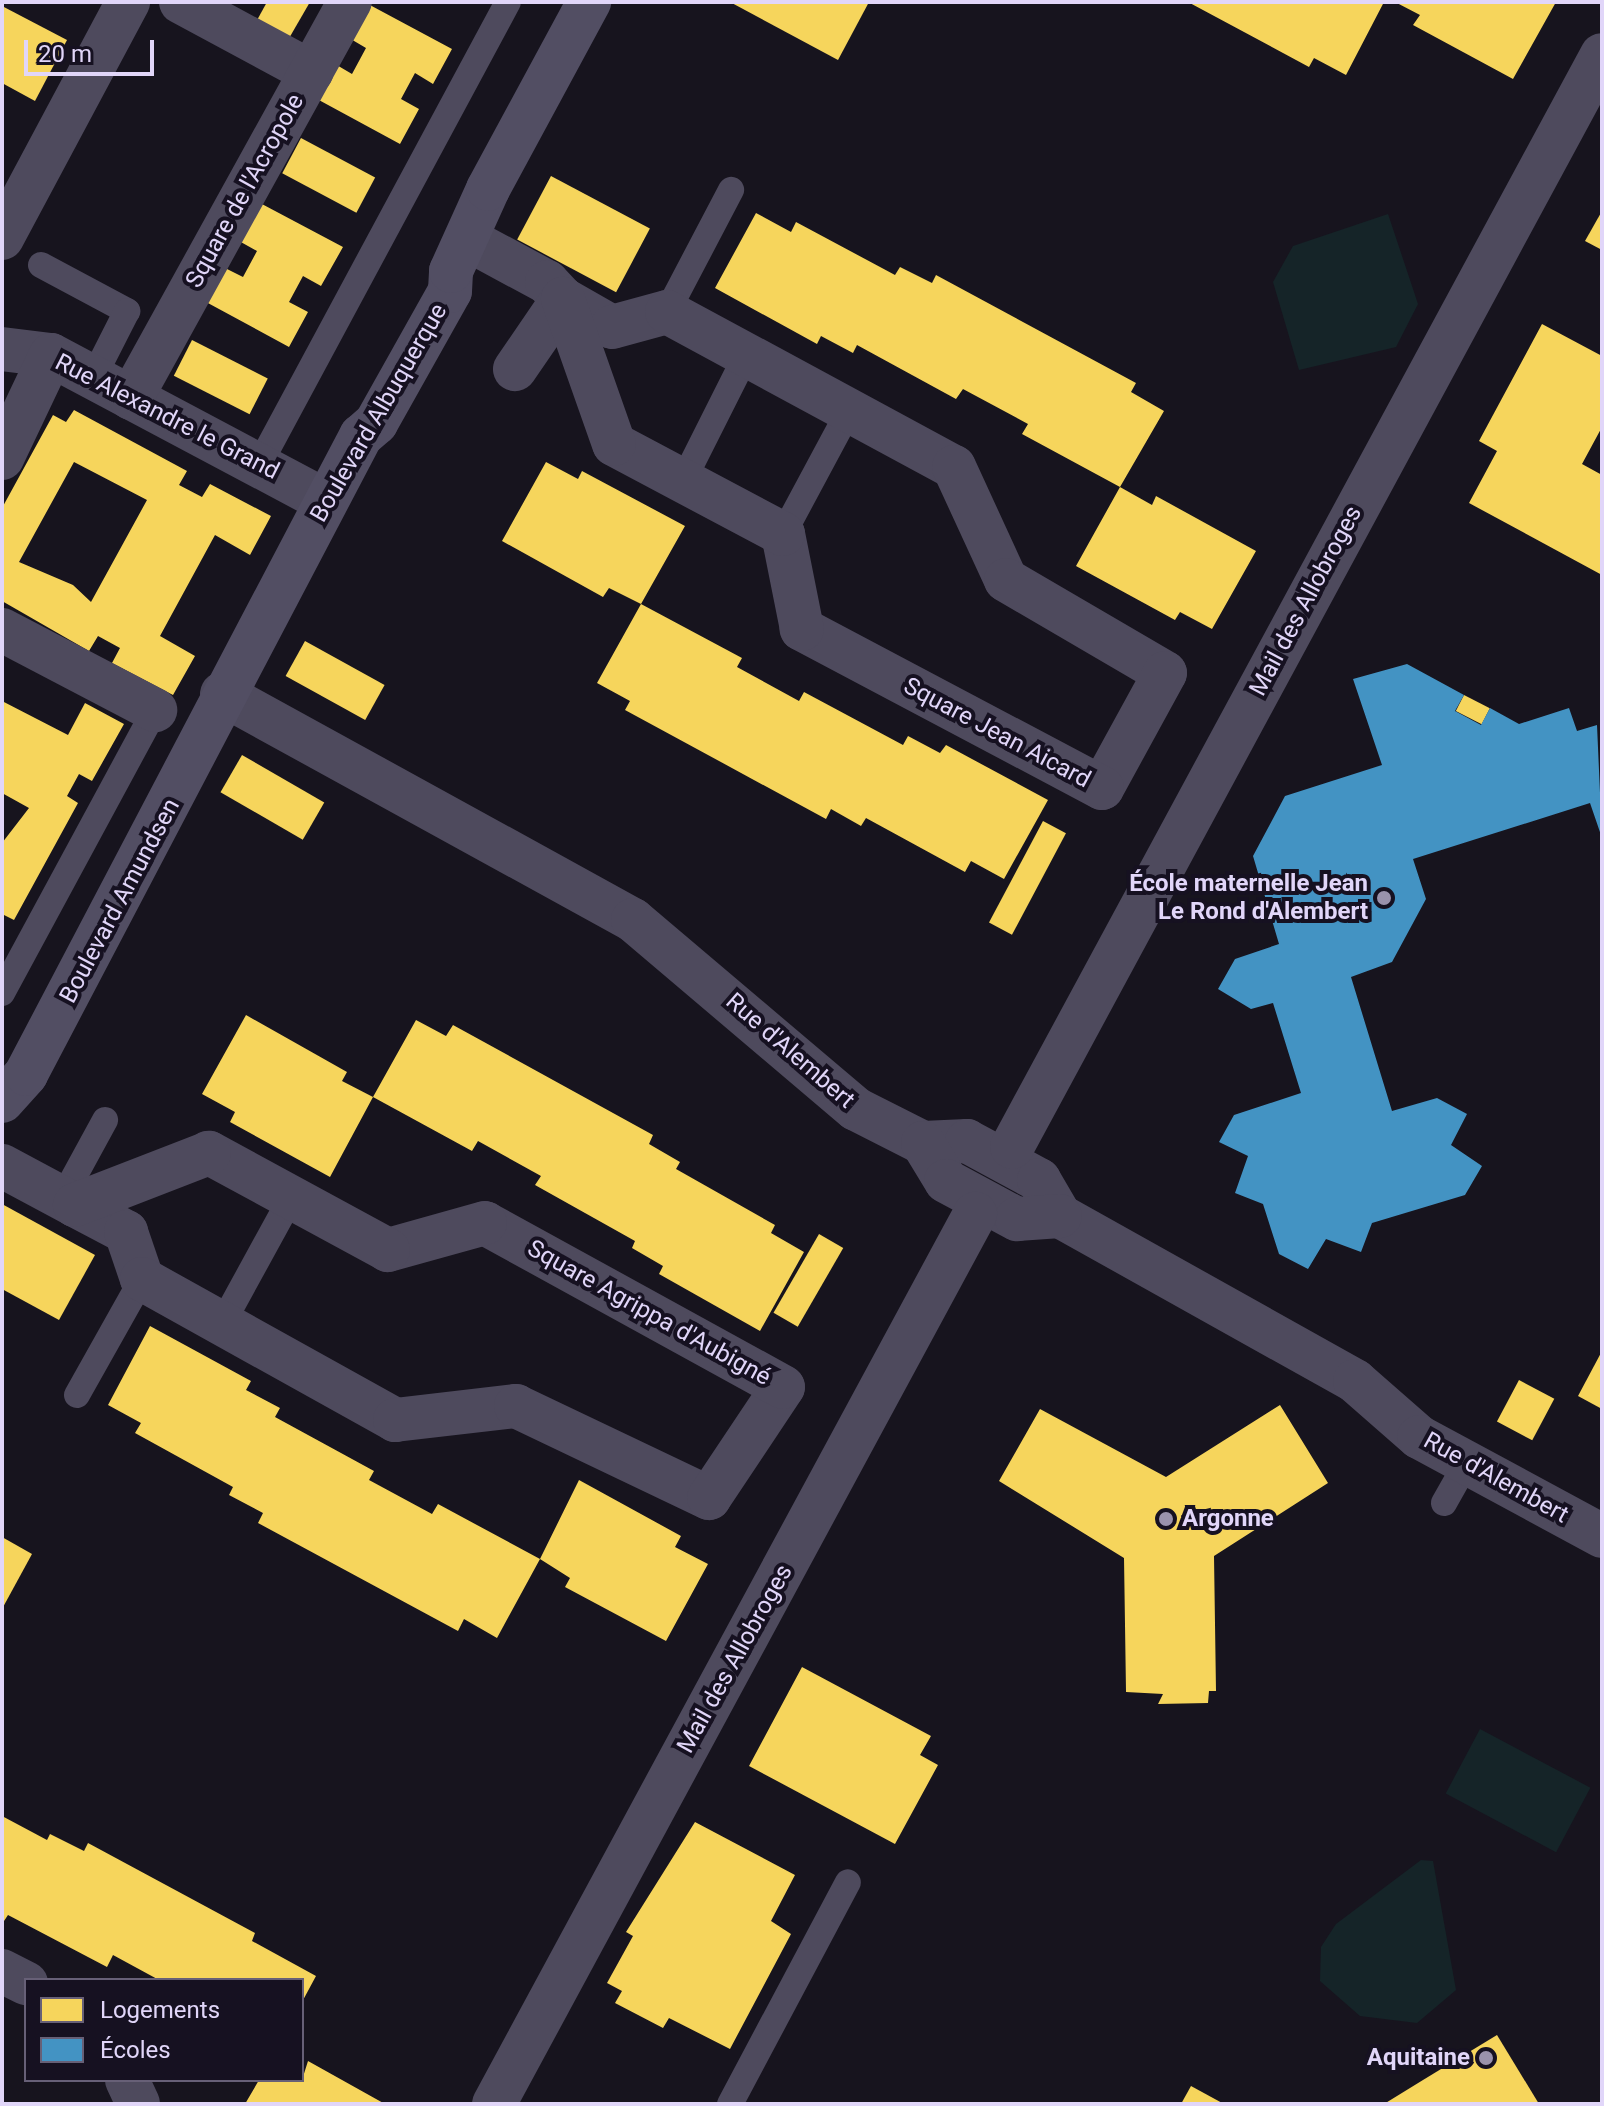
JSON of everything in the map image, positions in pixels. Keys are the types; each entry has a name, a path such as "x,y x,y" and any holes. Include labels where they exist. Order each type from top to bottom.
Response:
{"street":[{"path":"2,238 128,2"},
{"name":"Square de l'Acropole","path":"131,398 311,72 181,2"},
{"path":"311,72 350,2"},
{"name":"Boulevard Albuquerque","path":"222,694 326,501 450,291 451,271 589,2"},
{"name":"Mail des Allobroges","path":"1012,1147 1602,55"},
{"path":"467,239 547,282 563,299 612,327 667,312"},
{"path":"515,369 563,299"},
{"path":"563,299 614,444 783,534"},
{"name":"Square Jean Aicard","path":"667,312 954,467 1006,580 1165,673 1102,788 802,629 783,534"},
{"name":"Rue Alexandre le Grand","path":"2,349 51,355 260,463 326,501"},
{"path":"2,458 51,355"},
{"path":"2,630 155,710"},
{"name":"Boulevard Amundsen","path":"2,1101 26,1074 170,809 222,694"},
{"name":"Rue d'Alembert","path":"222,694 633,920 856,1109 923,1143 967,1141 1028,1173 1060,1216 1355,1381 1419,1437 1602,1536"},
{"name":"Square Agrippa d'Aubigné","path":"68,1202 209,1153 291,1198 384,1258 485,1223 783,1387 709,1498 516,1406 395,1420 322,1375 142,1279"},
{"path":"2,1166 126,1232 142,1279"},
{"name":"Mail des Allobroges","path":"494,2104 975,1214"},
{"path":"2,1971 24,1982"},
{"path":"128,2082 138,2104"}],"lane":[{"path":"260,463 508,2"},
{"path":"667,312 731,190"},
{"path":"41,265 127,311 93,378"},
{"path":"683,481 747,354"},
{"path":"783,534 849,411"},
{"path":"2,993 155,710"},
{"path":"68,1202 105,1120"},
{"path":"222,1324 291,1198"},
{"path":"77,1395 142,1279"},
{"path":"1444,1503 1466,1464"},
{"path":"730,2104 848,1882"}],"shaded area":[{"path":"1388,214 1418,304 1396,347 1299,370 1273,282 1293,246"},
{"path":"1480,1729 1590,1788 1556,1852 1446,1793"},
{"path":"1421,1860 1433,1861 1456,1990 1417,2023 1360,2016 1320,1981 1321,1947 1336,1924"}],"building: Logements":[{"path":"267,2 310,2 288,40 256,22"},
{"path":"730,2 869,2 838,60"},
{"path":"1188,2 1384,2 1346,75 1314,58 1309,67"},
{"path":"1395,2 1556,2 1513,79 1413,25 1420,15"},
{"path":"368,4 452,49 433,84 415,73 401,99 419,109 400,144 317,99 335,64 352,74 366,48 349,38"},
{"path":"2,6 67,40 35,101 2,83"},
{"path":"301,138 375,177 356,213 282,173"},
{"path":"551,176 650,229 616,292 517,240"},
{"path":"260,203 343,247 321,286 303,276 289,302 308,312 289,347 206,302 225,268 243,277 257,251 239,241"},
{"path":"1602,211 1602,250 1585,241"},
{"path":"756,213 791,232 796,222 895,275 900,267 932,283 936,275 1136,383 1131,392 1164,411 1120,487 1022,434 1028,424 963,389 956,399 857,345 853,353 821,336 817,344 715,288"},
{"path":"1542,324 1602,356 1602,427 1582,464 1602,475 1602,575 1469,503 1497,451 1479,441"},
{"path":"192,340 268,379 250,414 174,376"},
{"path":"74,410 187,471 179,485 202,497 210,484 271,516 250,555 215,535 160,636 195,656 173,695 112,663 120,648 98,636 89,651 2,601 2,508 53,415 66,422","holes":["74,462 147,500 91,602 73,585 19,562"]},
{"path":"546,462 578,479 582,471 685,526 641,604 609,588 603,597 502,541"},
{"path":"1120,487 1152,505 1156,496 1256,551 1212,629 1180,612 1175,620 1076,566"},
{"path":"641,604 742,658 737,667 799,701 804,692 903,745 908,736 940,753 946,745 1048,800 1004,879 971,861 965,872 866,818 861,826 831,809 826,819 625,710 630,701 597,683"},
{"path":"305,641 385,685 365,720 286,676"},
{"path":"1464,695 1490,708 1482,724 1456,711"},
{"path":"2,701 68,735 85,703 124,724 92,781 79,774 67,796 78,803 14,920 2,914 2,843 29,808 2,793"},
{"path":"242,755 324,802 303,840 220,792"},
{"path":"1043,821 1066,833 1012,935 989,923"},
{"path":"246,1015 347,1072 342,1081 373,1097 330,1177 230,1122 235,1112 202,1094"},
{"path":"416,1020 446,1036 453,1025 653,1135 649,1144 680,1162 676,1169 775,1225 771,1233 804,1252 760,1331 659,1274 663,1266 632,1248 635,1241 535,1185 541,1176 478,1141 472,1151 373,1097"},
{"path":"2,1204 95,1255 59,1320 2,1289"},
{"path":"819,1234 843,1248 798,1327 774,1313"},
{"path":"150,1326 251,1381 246,1390 280,1408 275,1417 374,1471 369,1480 432,1514 438,1504 540,1559 497,1638 464,1619 458,1631 258,1523 263,1513 229,1495 233,1487 135,1433 141,1423 108,1405"},
{"path":"1602,1351 1602,1409 1578,1396"},
{"path":"1519,1380 1554,1399 1532,1440 1497,1421"},
{"name":"Argonne","path":"1280,1405 1328,1483 1214,1556 1216,1691 1209,1691 1208,1703 1158,1704 1163,1694 1126,1692 1124,1558 999,1481 1040,1409 1166,1477"},
{"path":"579,1480 681,1536 675,1547 708,1564 666,1641 565,1587 570,1578 540,1559"},
{"path":"2,1537 32,1554 2,1609"},
{"path":"802,1667 931,1736 920,1755 938,1765 895,1844 749,1766"},
{"path":"2,1816 47,1840 50,1834 84,1851 88,1843 255,1933 252,1941 316,1976 304,1998 304,1978 155,1978 113,1955 107,1967 8,1915 2,1924"},
{"path":"695,1822 795,1875 771,1921 791,1934 730,2049 669,2018 663,2028 615,2003 622,1991 607,1983 633,1936 626,1932"},
{"name":"Aquitaine","path":"1497,2035 1539,2104 1384,2104 1423,2080"},
{"path":"308,2061 385,2104 245,2104 258,2082 304,2082"},
{"path":"1191,2086 1224,2104 1181,2104"}],"building: Écoles":[{"path":"1407,664 1464,695 1455,711 1481,725 1490,708 1519,724 1569,708 1577,731 1597,725 1602,838 1590,803 1413,859 1426,899 1392,962 1351,977 1392,1111 1437,1098 1467,1114 1451,1145 1482,1166 1465,1195 1372,1223 1361,1252 1326,1239 1308,1269 1279,1254 1263,1204 1235,1193 1248,1156 1219,1142 1234,1115 1301,1093 1273,1003 1251,1009 1218,989 1235,959 1279,944 1253,856 1285,796 1382,765 1353,679"}],"place":[{"name":"École maternelle Jean Le Rond d'Alembert","path":"1384,898"},
{"name":"Argonne","path":"1166,1519"},
{"name":"Aquitaine","path":"1486,2058"}]}
